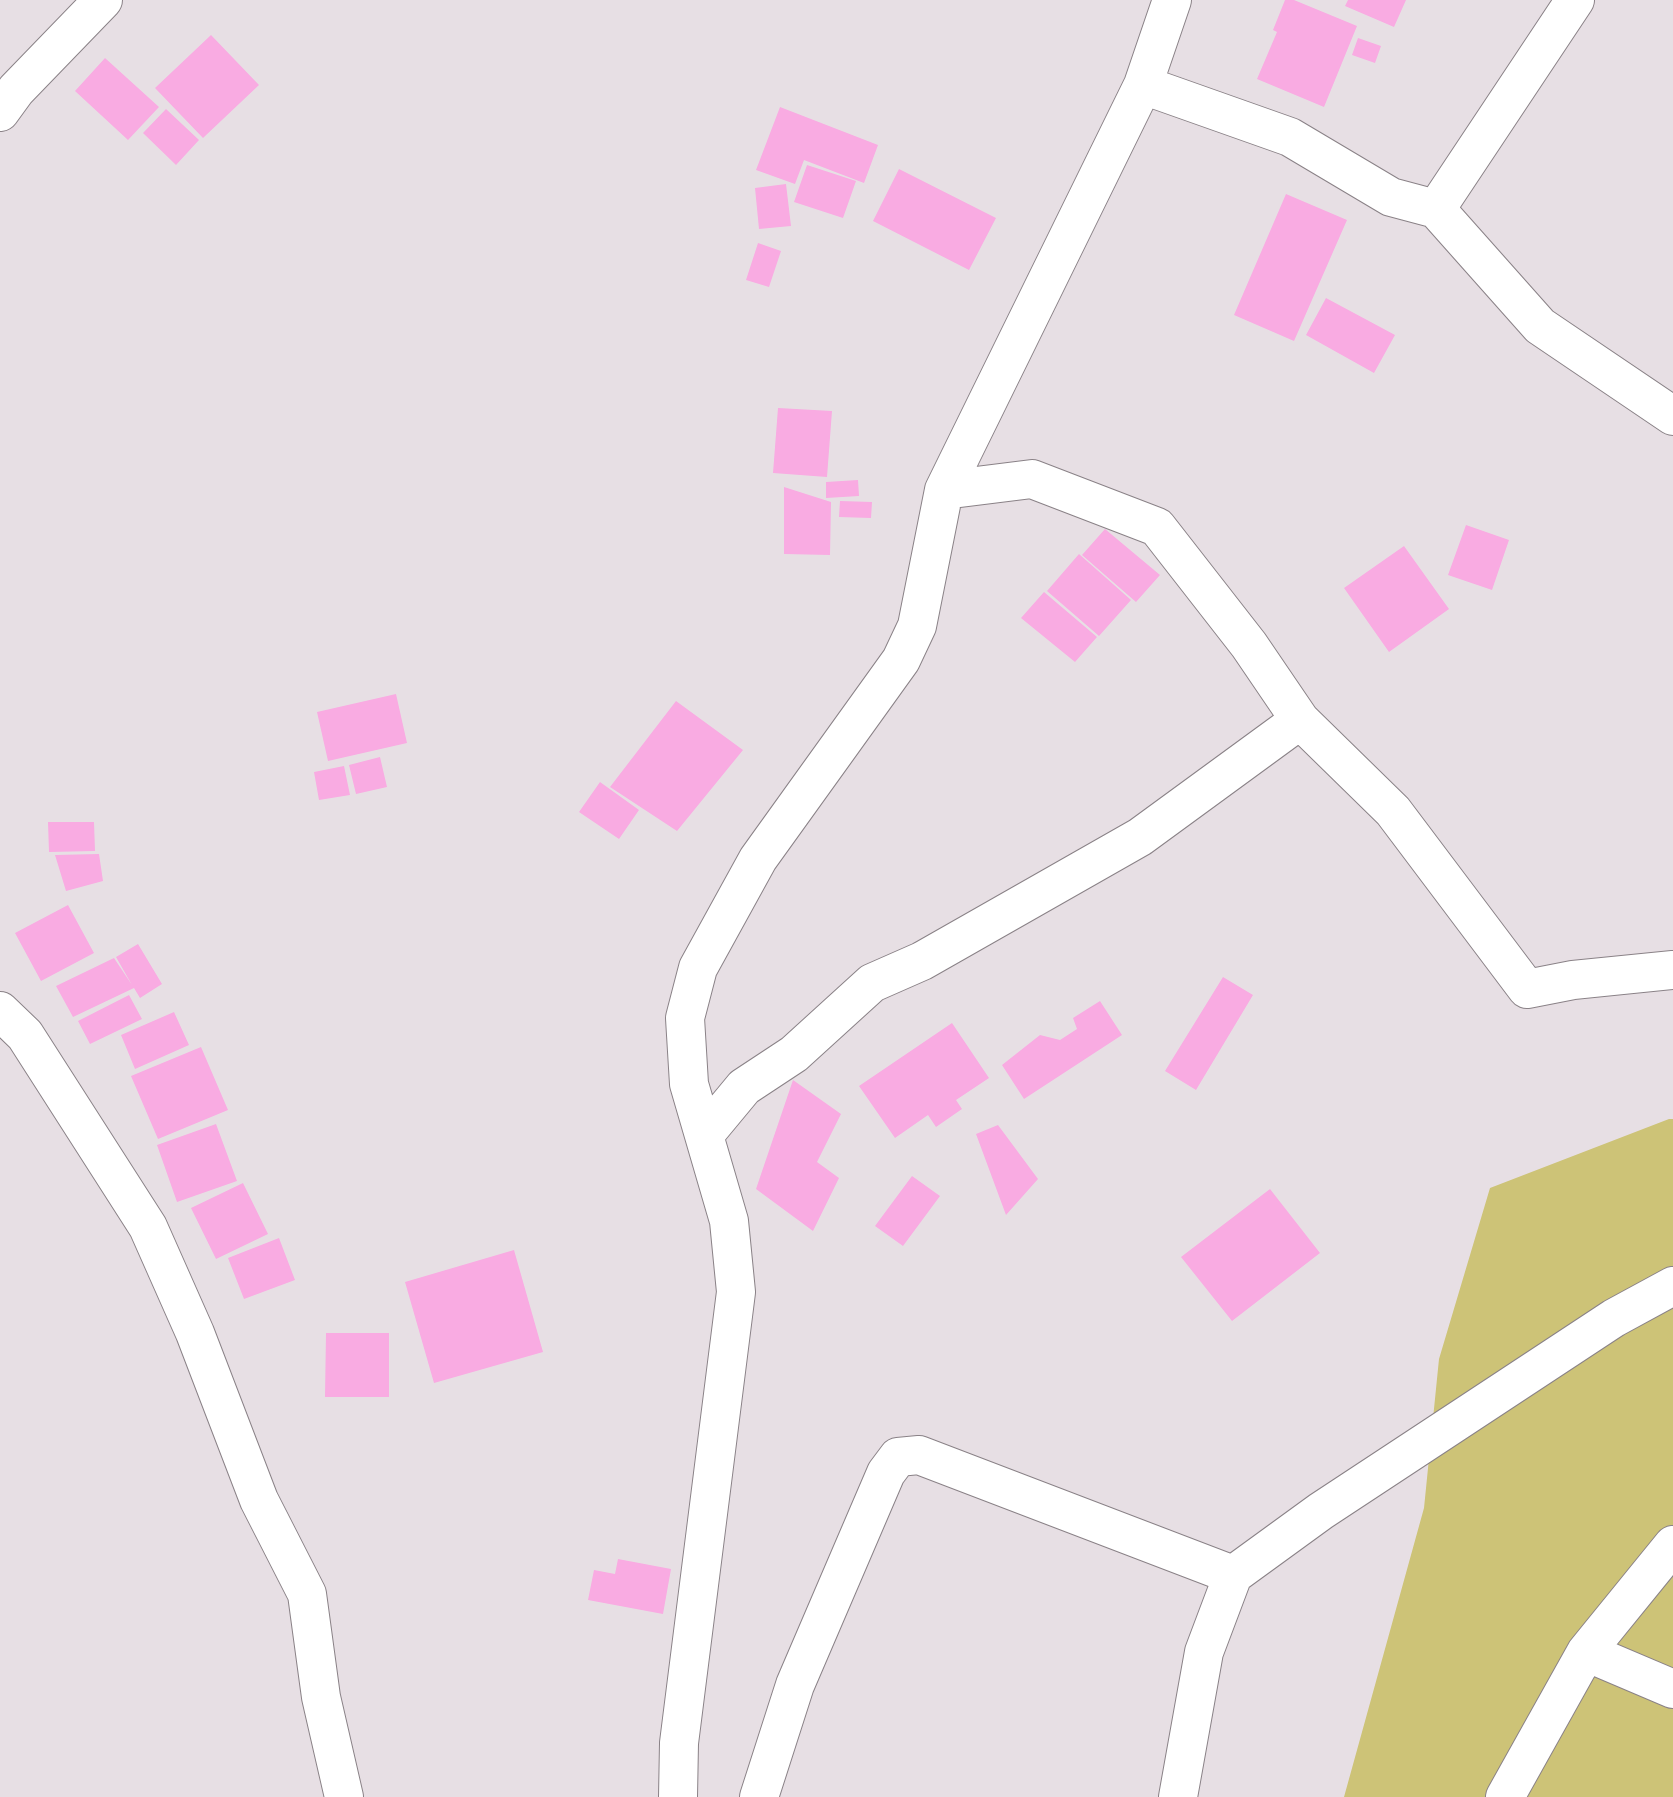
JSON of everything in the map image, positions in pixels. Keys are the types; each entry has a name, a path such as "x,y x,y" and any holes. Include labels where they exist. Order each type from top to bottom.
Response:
{"street":[{"path":"0,112 16,90 103,0"},
{"path":"678,1797 681,1729 736,1292 729,1222 689,1084 685,1018 698,968 758,859 901,660 917,626 944,490 1143,85 1172,0"},
{"path":"1436,209 1575,0"},
{"path":"1143,85 1290,137 1391,197 1436,209 1540,326 1673,416"},
{"path":"944,490 1032,479 1157,527 1249,645 1300,720 1393,811 1527,989 1573,980 1673,970"},
{"path":"705,1134 744,1087 794,1054 872,983 922,961 1140,837 1300,720"},
{"path":"0,1011 25,1035 148,1227 185,1310 259,1500 307,1594 321,1697 344,1797"},
{"path":"1178,1797 1204,1652 1233,1575 1321,1511 1614,1318 1673,1286"},
{"path":"759,1797 795,1685 886,1472 898,1457 919,1455 1233,1575"},
{"path":"1505,1797 1586,1652 1673,1545"},
{"path":"1586,1652 1673,1689"}],"shaded area":[{"path":"1673,1119 1673,1797 1344,1797 1424,1508 1439,1359 1490,1188"}],"building":[{"path":"1285,0 1294,0 1357,26 1324,107 1257,79 1277,32 1273,30"},
{"path":"1348,0 1406,0 1394,27 1345,6"},
{"path":"211,35 259,85 203,138 155,88"},
{"path":"1358,38 1381,46 1375,63 1352,55"},
{"path":"105,58 159,107 128,140 75,91"},
{"path":"780,107 878,145 864,183 804,160 795,184 756,170"},
{"path":"166,109 199,140 176,165 143,133"},
{"path":"807,165 856,181 843,218 794,202"},
{"path":"899,169 996,218 969,270 873,221"},
{"path":"786,184 791,226 759,229 755,188"},
{"path":"1286,194 1347,220 1294,341 1234,315"},
{"path":"758,243 781,251 769,287 746,280"},
{"path":"1326,298 1395,335 1374,373 1306,335"},
{"path":"778,408 832,411 827,477 773,473"},
{"path":"858,480 859,496 826,498 826,482"},
{"path":"784,487 831,502 830,555 784,554"},
{"path":"840,501 872,502 871,518 839,517"},
{"path":"1466,525 1509,540 1492,590 1448,575"},
{"path":"1105,529 1160,575 1136,602 1082,555"},
{"path":"1404,546 1449,609 1389,652 1344,588"},
{"path":"1079,554 1131,600 1099,636 1047,591"},
{"path":"1044,592 1097,637 1075,662 1021,618"},
{"path":"396,694 407,743 328,761 317,712"},
{"path":"676,701 743,750 677,831 610,787"},
{"path":"380,757 387,787 356,794 349,765"},
{"path":"344,766 350,795 319,800 314,772"},
{"path":"600,782 639,810 619,839 579,812"},
{"path":"48,822 94,822 95,851 49,852"},
{"path":"99,854 103,881 66,891 55,855"},
{"path":"68,905 94,953 41,981 15,933"},
{"path":"138,944 162,984 140,998 134,988 73,1017 56,986 114,958 132,985 116,957"},
{"path":"1223,977 1253,995 1196,1090 1165,1071"},
{"path":"129,995 142,1019 90,1044 78,1021"},
{"path":"1100,1001 1122,1035 1024,1099 1002,1065 1040,1035 1060,1040 1077,1029 1073,1018"},
{"path":"174,1012 189,1045 135,1069 121,1035"},
{"path":"952,1023 989,1078 956,1100 962,1109 936,1127 928,1115 895,1138 859,1086"},
{"path":"201,1047 228,1110 158,1139 131,1076"},
{"path":"793,1080 841,1114 817,1162 839,1178 813,1231 756,1189"},
{"path":"216,1124 237,1181 177,1202 157,1145"},
{"path":"998,1125 1038,1179 1006,1215 976,1134"},
{"path":"912,1176 940,1196 903,1246 875,1226"},
{"path":"243,1183 268,1234 216,1259 191,1208"},
{"path":"1270,1189 1320,1253 1232,1321 1181,1257"},
{"path":"279,1238 295,1280 244,1299 228,1258"},
{"path":"514,1250 543,1352 434,1383 405,1282"},
{"path":"326,1333 389,1333 389,1397 325,1397"},
{"path":"618,1559 671,1569 663,1614 588,1600 594,1570 615,1574"}]}
